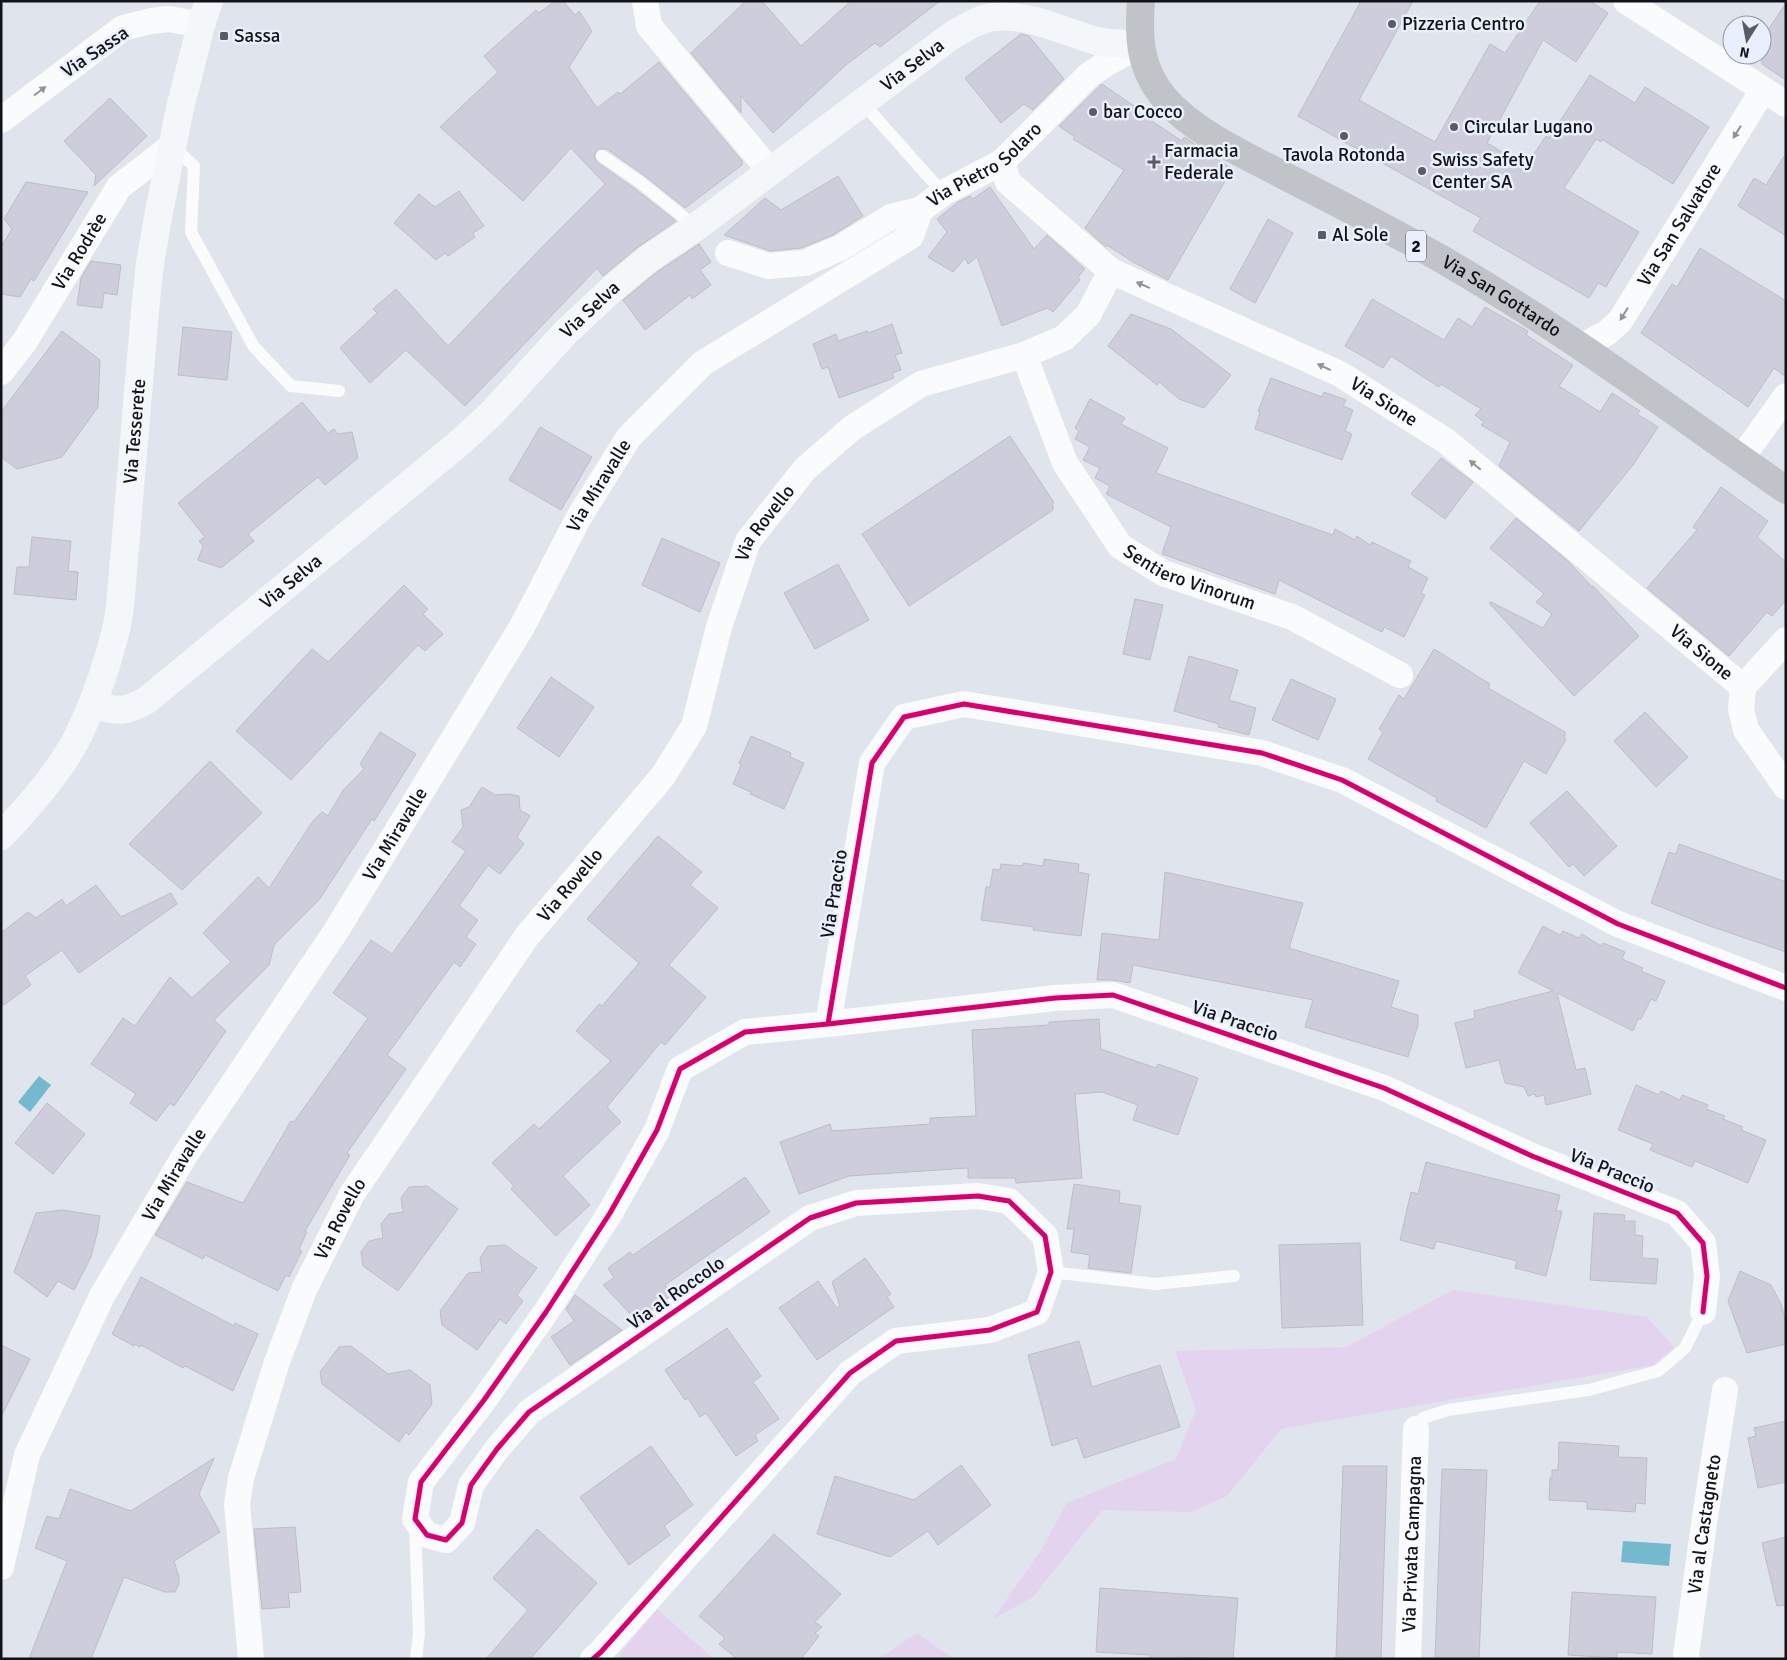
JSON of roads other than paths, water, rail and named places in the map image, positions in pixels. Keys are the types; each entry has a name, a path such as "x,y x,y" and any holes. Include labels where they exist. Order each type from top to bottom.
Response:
{"main road":[{"name":"Via San Gottardo","path":"1141,1 1140,45 1145,64 1154,84 1166,100 1204,131 1245,155 1442,259 1523,307 1582,346 1786,490"}],"street":[{"path":"645,1 649,26 770,171"},
{"path":"1626,1 1786,104"},
{"name":"Via Sassa","path":"1,120 123,28 169,15 205,13"},
{"name":"Via Tesserete","path":"1,836 48,782 76,740 92,704 117,624 145,311 159,212 172,146 205,13"},
{"name":"Via Selva","path":"92,704 119,711 130,709 146,700 457,445 492,413 565,333 606,294 648,259 696,227 950,36 968,26 991,18 1013,16 1040,22 1099,41 1140,45"},
{"name":"Via Pietro Solaro","path":"728,253 768,266 805,263 840,248 891,216 920,210 943,193 1002,162 1089,75 1107,62 1140,45"},
{"name":"Via San Salvatore","path":"1582,346 1607,333 1620,321 1762,90"},
{"name":"Via Rodrèe","path":"1,372 26,341 119,186 172,146"},
{"name":"Via Sione","path":"1002,162 1008,182 1111,271 1340,374 1446,441 1744,688"},
{"name":"Via Miravalle","path":"1,1567 27,1455 102,1296 185,1155 342,923 523,624 579,517 629,437 703,363 911,236 920,210"},
{"name":"Via Rovello","path":"250,1659 238,1504 242,1478 278,1362 304,1290 352,1194 527,936 663,776 694,726 719,627 748,541 805,469 852,428 921,384 1024,355 1064,338 1088,315 1111,271"},
{"name":"Sentiero Vinorum","path":"1024,355 1065,463 1120,546 1163,573 1292,617 1400,675"},
{"path":"1741,459 1786,396"},
{"path":"1786,640 1744,688 1741,709 1746,730 1786,787"},
{"name":"Via Praccio","path":"1703,1312 1707,1276 1703,1243 1677,1213 1532,1156 1384,1088 1113,995 1055,998 828,1024 872,763 904,717 964,704 1262,753 1342,780 1618,924 1786,988"},
{"path":"415,1519 421,1482 484,1400 546,1312 610,1213 657,1130 680,1069 745,1032 828,1024"},
{"name":"Via al Roccolo","path":"415,1519 427,1535 446,1540 462,1523 471,1485 497,1449 529,1412 810,1218 856,1203 978,1196 1009,1201 1045,1236 1051,1272"},
{"path":"593,1659 850,1374 896,1342 990,1330 1036,1312 1051,1272"},
{"name":"Via al Castagneto","path":"1687,1659 1705,1517 1725,1390"},
{"name":"Via Privata Campagna","path":"1408,1659 1416,1429"}],"lane":[{"path":"861,102 943,193"},
{"path":"172,146 194,166 191,232 254,347 291,386 339,391"},
{"path":"602,156 640,182 696,227"},
{"path":"1051,1272 1154,1284 1234,1276"},
{"path":"1416,1429 1423,1418 1448,1410 1589,1390 1658,1372 1685,1348 1703,1312"},
{"path":"415,1519 419,1634 416,1659"}],"water":[{"path":"39,1076 51,1085 30,1112 18,1102"},
{"path":"1623,1541 1671,1544 1669,1566 1621,1562"}],"place":[{"name":"Pizzeria Centro","path":"1392,24"},
{"name":"Sassa","path":"224,36"},
{"name":"bar Cocco","path":"1093,112"},
{"name":"Circular Lugano","path":"1454,127"},
{"name":"Tavola Rotonda","path":"1344,136"},
{"name":"Farmacia Federale","path":"1154,162"},
{"name":"Swiss Safety Center SA","path":"1422,171"},
{"name":"Al Sole","path":"1322,235"}]}
